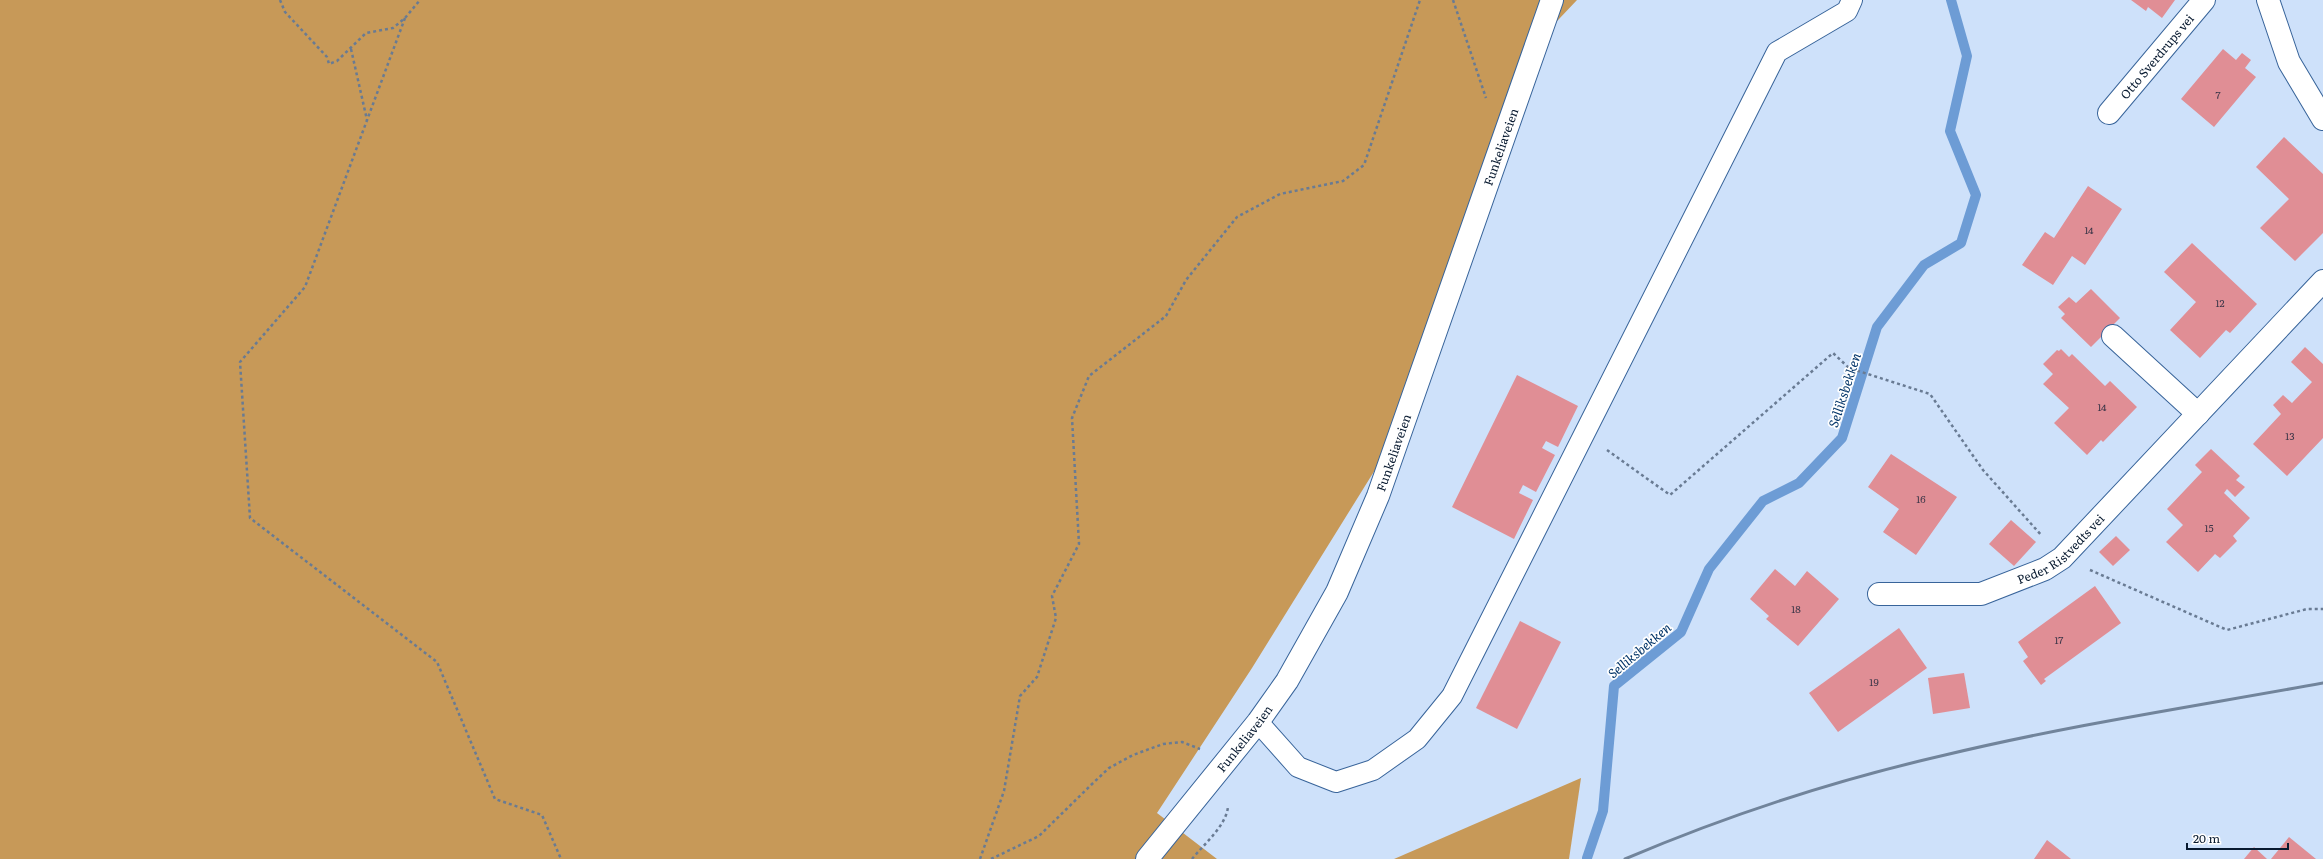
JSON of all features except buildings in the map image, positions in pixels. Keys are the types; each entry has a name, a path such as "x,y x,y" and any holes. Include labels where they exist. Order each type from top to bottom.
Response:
{"street":[{"name":"Funkeliaveien","path":"1146,859 1258,722 1287,681 1337,592 1398,440 1552,0"},
{"name":"Otto Sverdrups vei","path":"2109,113 2204,0"},
{"path":"2268,0 2290,62 2323,119"},
{"name":"Peder Ristvedts vei","path":"1879,594 1981,594 2045,569 2062,558 2323,282"},
{"path":"2113,336 2198,414"}],"lane":[{"path":"1258,722 1298,766 1336,782 1373,770 1417,739 1452,696 1777,52 1847,11 1852,0"}],"path":[{"path":"280,0 285,12 327,57 329,64 337,61 366,33 393,28 405,18 420,0"},
{"path":"980,859 1004,791 1020,696 1037,677 1056,618 1052,596 1078,544 1072,418 1089,376 1166,316 1186,280 1237,218 1280,194 1343,182 1364,165 1420,0"},
{"path":"1453,0 1488,103 1496,116 1509,125"},
{"path":"405,18 305,287 240,362 250,518 437,662 495,799 542,815 561,859"},
{"path":"351,48 367,122"},
{"path":"1583,434 1670,495 1834,353 1849,368 1930,394 1983,470 2062,558 2227,630 2307,609 2323,609"},
{"path":"991,859 1039,836 1109,768 1133,755 1163,744 1182,742 1194,745 1223,765"}],"shaded area":[{"path":"0,0 1577,0 1524,56 1383,457 1252,668 1157,813 1217,859 0,859"},
{"path":"1581,778 1569,859 1394,859"}],"waterway":[{"name":"Selliksbekken","path":"1587,858 1603,811 1614,686 1681,632 1709,569 1763,501 1799,483 1842,438 1877,327 1924,265 1961,243 1976,195 1950,131 1967,56 1951,0"}],"railway":[{"path":"1625,859 1743,813 1823,787 1904,765 2039,734 2323,683"}]}
